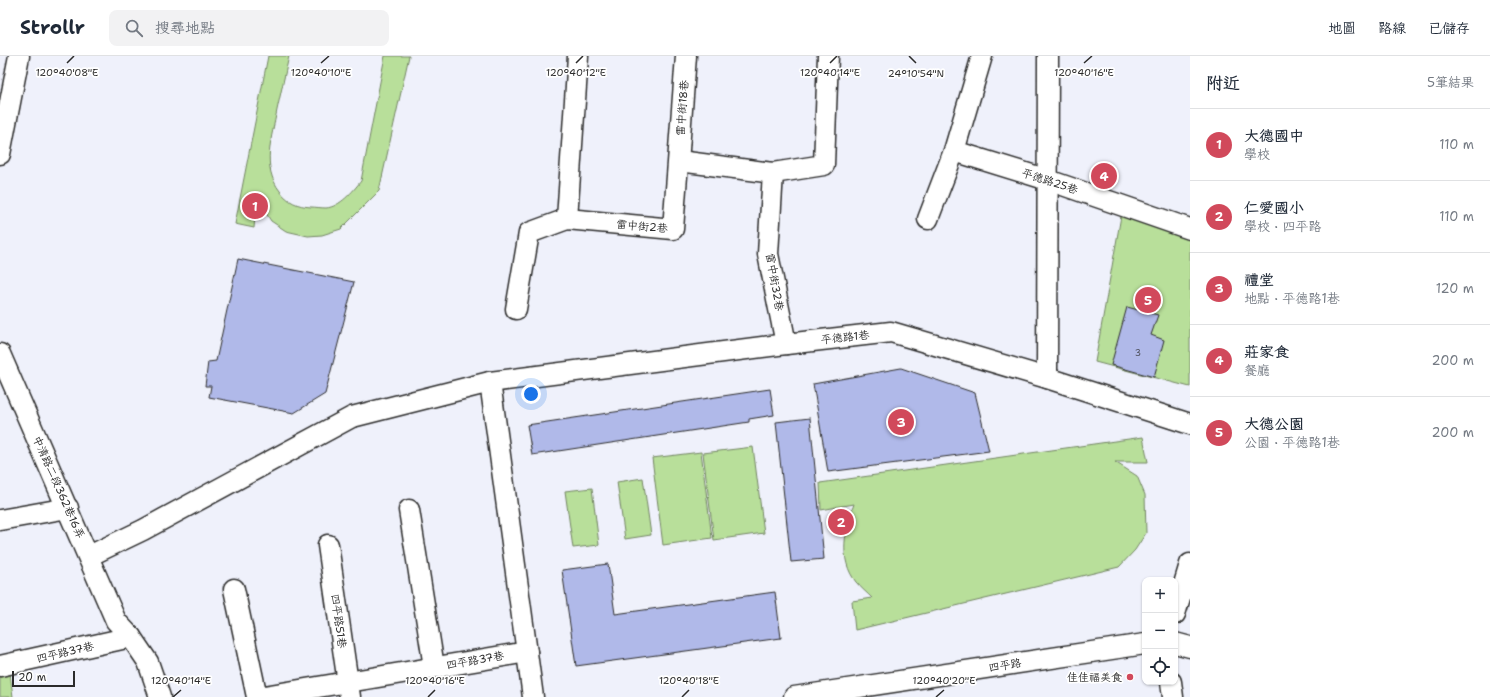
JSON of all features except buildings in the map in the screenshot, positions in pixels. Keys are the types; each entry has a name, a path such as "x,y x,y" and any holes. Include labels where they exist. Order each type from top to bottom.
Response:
{"street":[{"path":"0,154 19,56"},
{"path":"566,219 578,56"},
{"name":"雷中街18巷","path":"679,161 686,56"},
{"path":"679,161 773,173 824,165 828,56"},
{"path":"928,219 954,151 982,56"},
{"path":"1047,378 1048,56"},
{"name":"平德路25巷","path":"954,151 1048,180 1190,230"},
{"name":"雷中街2巷","path":"516,309 529,233 566,219 673,228 679,161"},
{"name":"雷中街32巷","path":"773,173 768,254 786,344"},
{"name":"平德路1巷","path":"89,556 142,530 352,417 490,382 786,344 891,332 1047,378 1190,424"},
{"name":"中清路二段362巷16弄","path":"0,354 116,621 131,637"},
{"path":"490,382 533,697"},
{"path":"0,520 68,508"},
{"path":"409,510 434,667"},
{"name":"四平路51巷","path":"328,545 349,690"},
{"path":"1175,613 1190,564"},
{"path":"234,589 258,697"},
{"path":"131,637 148,662 160,697"},
{"name":"四平路37巷","path":"0,666 131,637"},
{"name":"四平路","path":"794,697 1142,644"},
{"path":"1178,644 1190,647"},
{"name":"四平路37巷","path":"258,697 349,690 434,667 527,652"},
{"path":"1171,685 1173,697"}],"green space":[{"path":"268,56 289,56 271,141 269,162 274,182 283,195 293,203 326,208 341,202 361,181 385,56 409,56 379,191 341,229 322,235 308,236 286,231 271,221 257,194 254,228 235,224"},
{"path":"1121,216 1190,238 1190,387 1095,362"},
{"path":"1143,437 1148,462 1115,462 1137,476 1145,495 1146,533 1135,550 1119,567 855,630 852,601 872,598 856,582 850,573 845,554 846,534 854,504 821,510 820,483"},
{"path":"753,447 764,533 714,540 703,453"},
{"path":"701,452 712,538 663,545 652,458"},
{"path":"643,478 651,535 625,539 617,482"},
{"path":"592,488 599,545 573,548 565,491"},
{"path":"10,672 13,697 0,697 0,674"}],"place":[{"name":"莊家食","path":"1104,176"},
{"name":"大德國中","path":"255,206"},
{"name":"大德公園","path":"1148,300"},
{"name":"禮堂","path":"901,422"},
{"name":"仁愛國小","path":"841,522"},
{"name":"佳佳福美食","path":"1130,677"}]}
